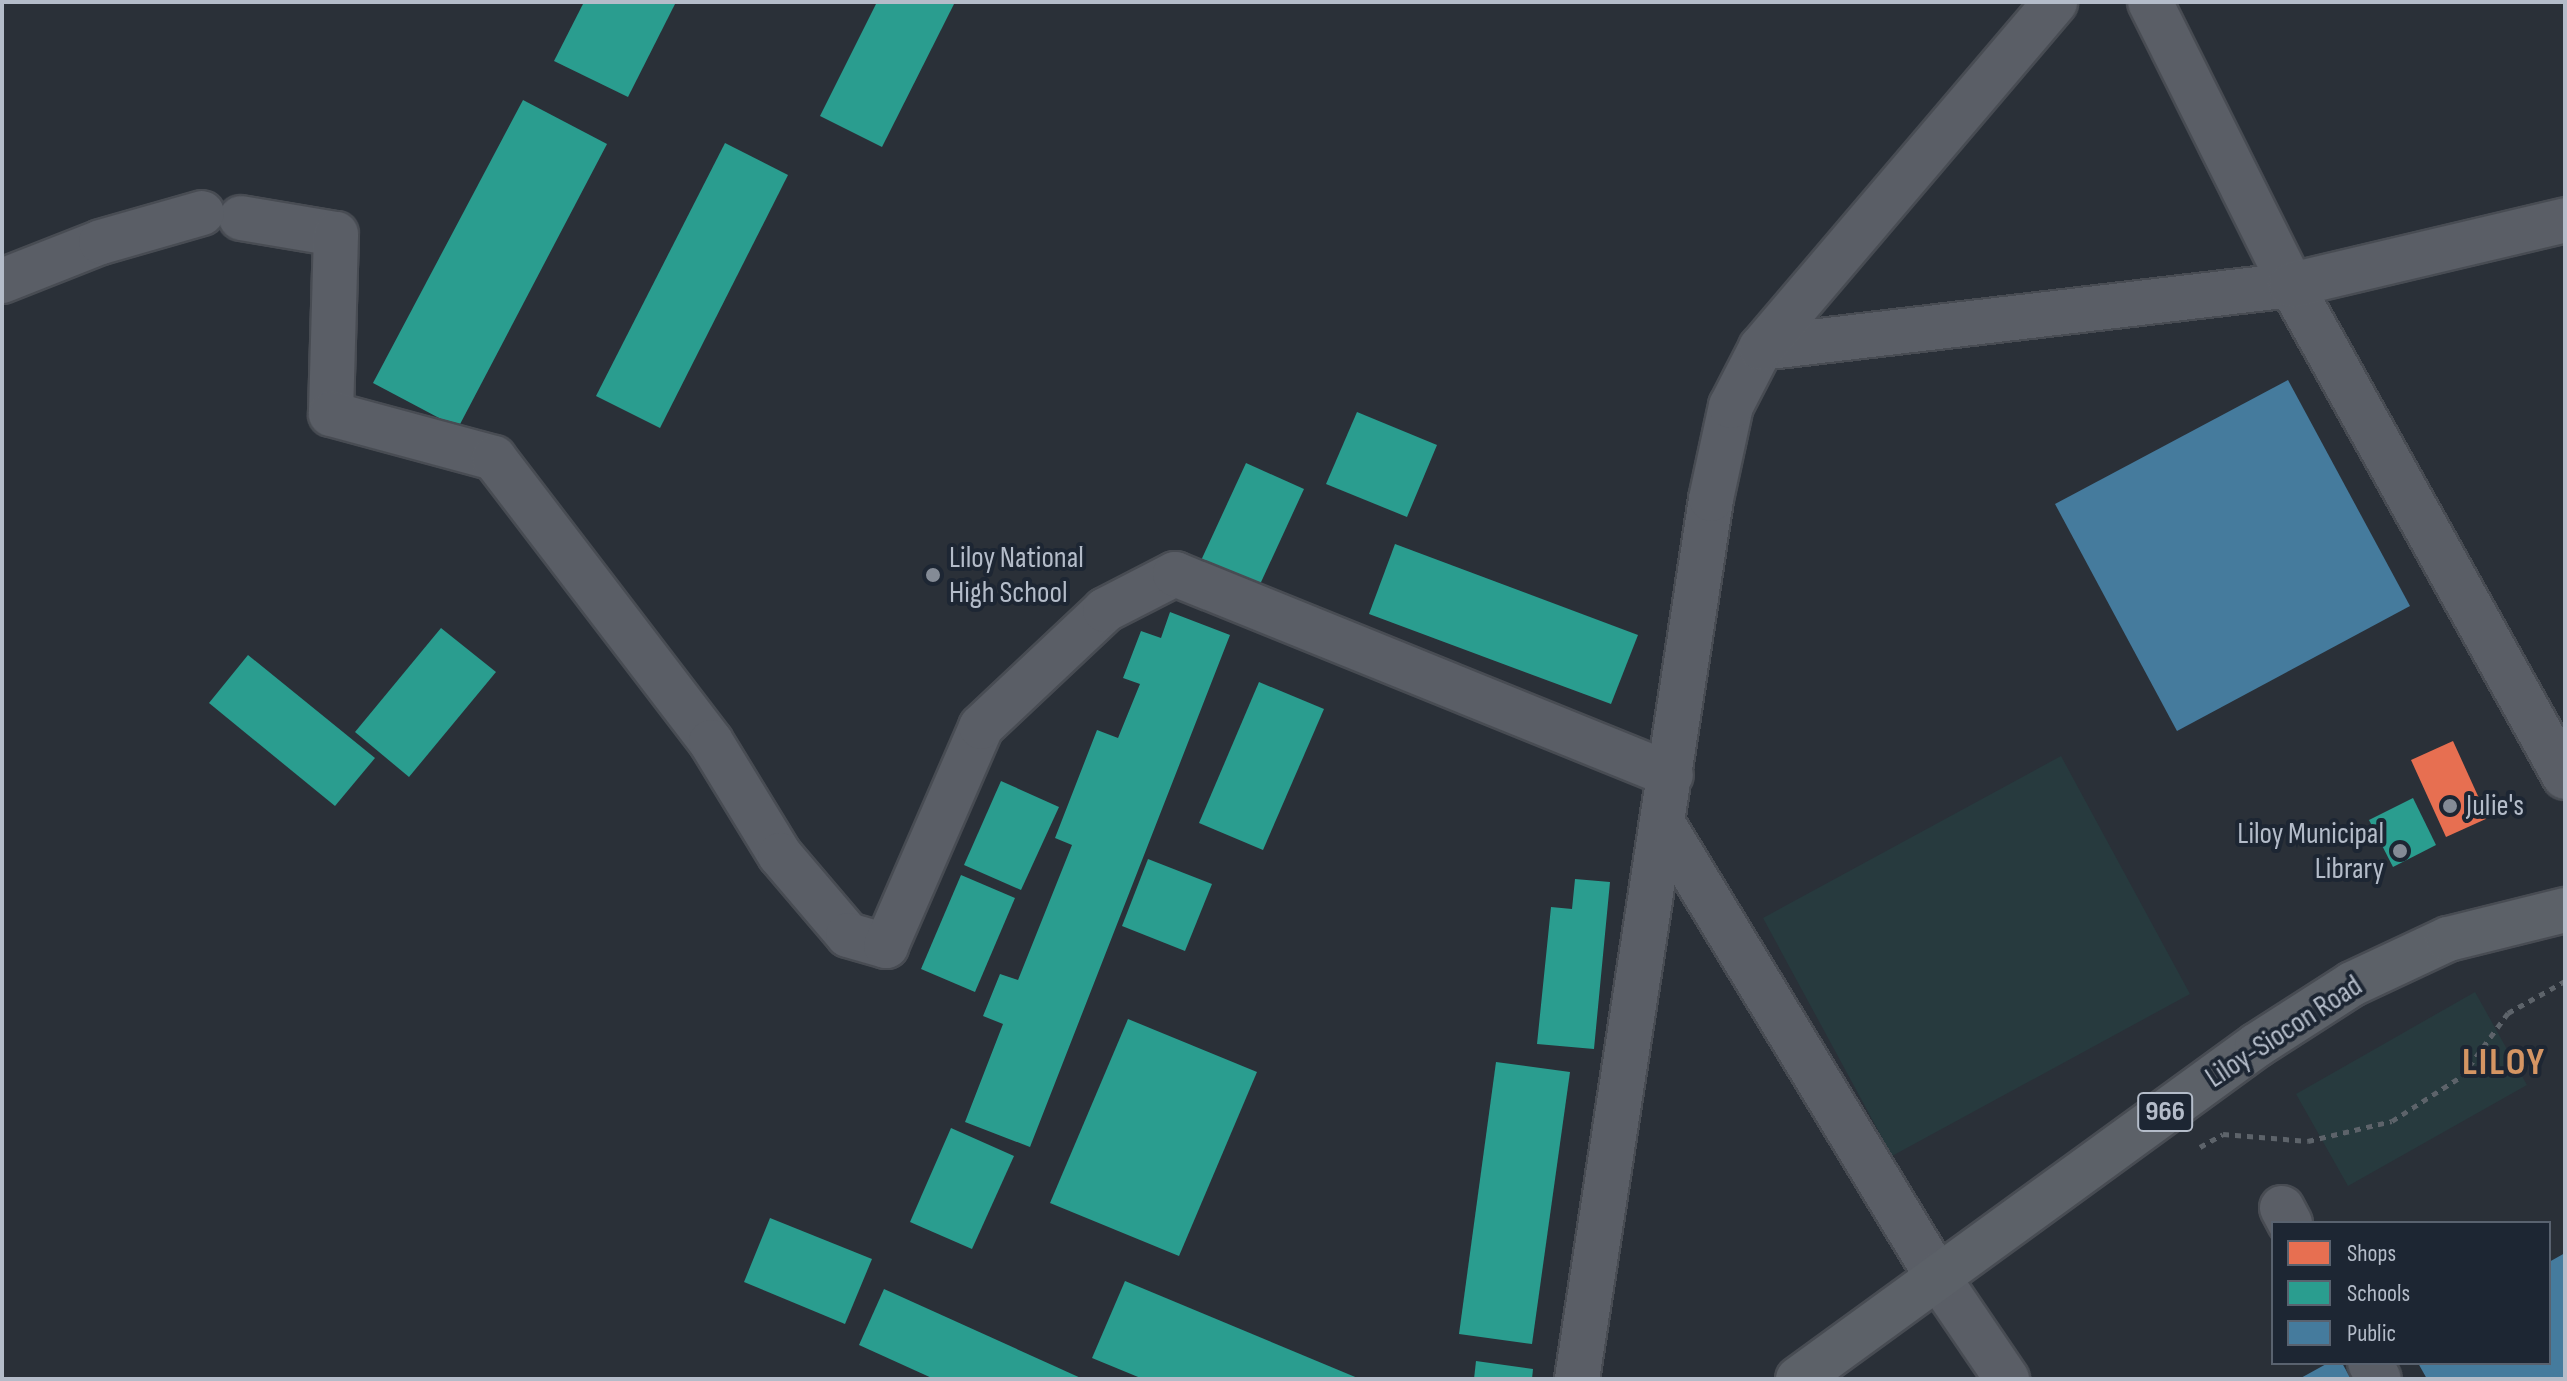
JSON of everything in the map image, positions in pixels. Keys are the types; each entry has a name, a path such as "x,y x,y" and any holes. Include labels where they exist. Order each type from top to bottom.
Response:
{"main road":[{"name":"Liloy-Siocon Road","path":"1798,1379 2257,1045 2352,984 2448,939 2565,910"}],"street":[{"path":"1577,1379 1714,484 1731,406 1761,348 2055,2"},
{"path":"2150,2 2291,285 2565,777"},
{"path":"2,281 101,242 221,216 336,234 331,414 494,458 711,742 780,855 848,935 886,946 981,727 1105,610 1175,574 1671,775"},
{"path":"1761,348 2291,285 2565,220"},
{"path":"1663,824 1937,1276 2007,1379"}],"path":[{"path":"2200,1147 2223,1134 2308,1141 2392,1121 2462,1076 2508,1013 2565,981"}],"green space":[{"path":"2061,756 2190,994 1892,1156 1763,918"},
{"path":"2475,992 2527,1085 2348,1186 2296,1094"}],"building: Shops":[{"path":"2453,741 2488,818 2446,837 2411,760"}],"building: Schools":[{"path":"584,2 676,2 628,97 554,61"},
{"path":"877,2 955,2 882,147 820,116"},
{"path":"523,100 607,144 458,428 373,383"},
{"path":"725,143 788,175 660,428 596,396"},
{"path":"1357,412 1437,445 1407,517 1326,484"},
{"path":"1246,463 1304,489 1256,593 1198,567"},
{"path":"1395,544 1638,635 1611,704 1369,614"},
{"path":"1170,612 1230,635 1030,1147 965,1122 1003,1024 983,1016 1000,974 1018,980 1072,845 1055,838 1097,730 1118,738 1140,684 1123,678 1141,631 1161,638"},
{"path":"441,628 496,672 409,777 355,732"},
{"path":"248,655 375,758 335,806 209,703"},
{"path":"1259,682 1324,709 1263,850 1199,823"},
{"path":"1001,781 1059,807 1021,890 964,865"},
{"path":"2413,798 2436,845 2393,867 2369,820"},
{"path":"1148,859 1212,884 1185,951 1122,926"},
{"path":"961,875 1015,898 975,992 921,969"},
{"path":"1575,879 1610,882 1594,1049 1537,1044 1551,907 1572,909"},
{"path":"1128,1019 1257,1072 1179,1256 1050,1203"},
{"path":"1496,1062 1570,1072 1532,1344 1459,1334"},
{"path":"951,1128 1014,1156 972,1249 910,1222"},
{"path":"770,1218 872,1259 845,1324 744,1282"},
{"path":"1125,1281 1360,1379 1143,1379 1092,1358"},
{"path":"884,1289 1083,1379 934,1379 859,1345"},
{"path":"1476,1361 1533,1369 1532,1379 1474,1379"}],"building: Public":[{"path":"2288,380 2410,606 2177,731 2055,504"},
{"path":"2565,1253 2565,1379 2427,1379 2419,1365 2551,1365 2551,1261"},
{"path":"2324,1365 2343,1365 2351,1379 2299,1379"}],"place":[{"name":"Liloy National High School","path":"933,575"},
{"name":"Julie's","path":"2450,806"},
{"name":"Liloy Municipal Library","path":"2400,851"}],"district":[{"name":"LILOY","path":"2504,1063"}]}
